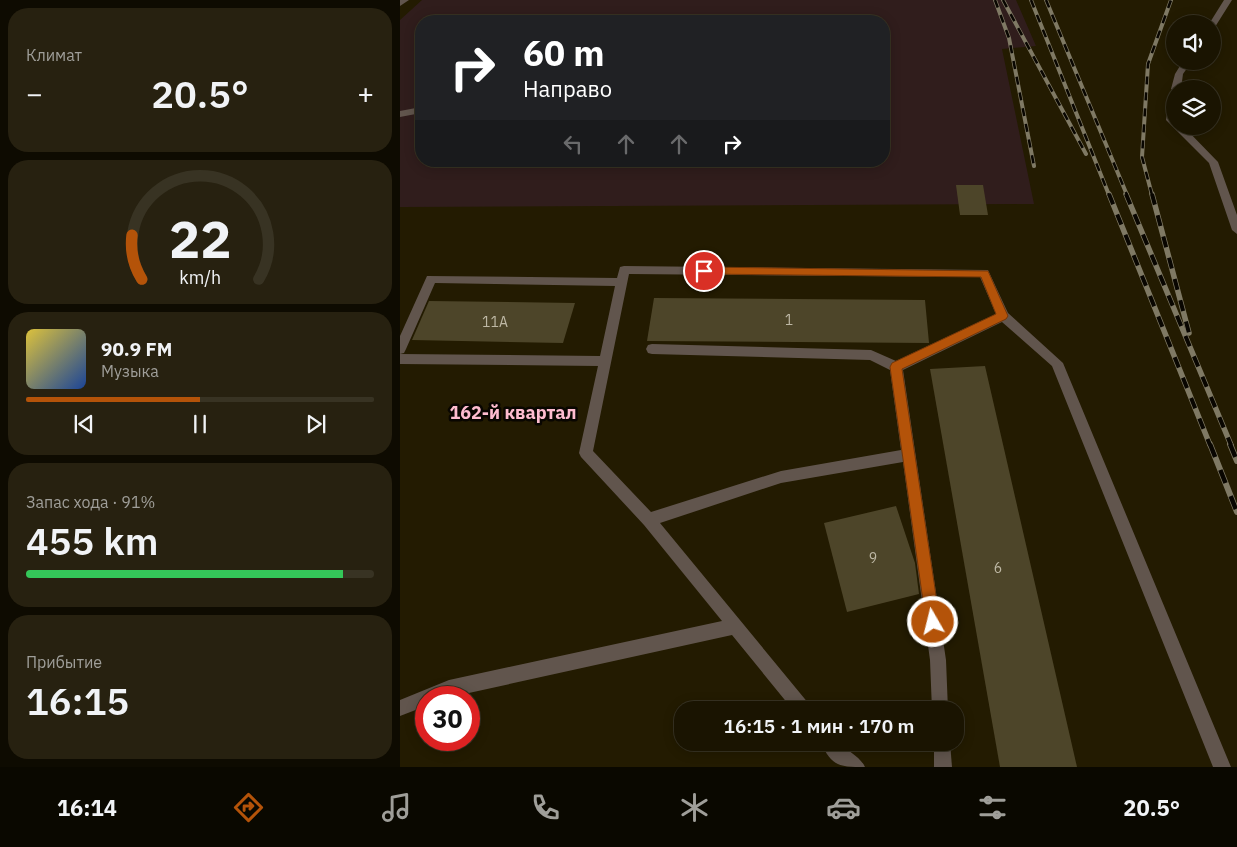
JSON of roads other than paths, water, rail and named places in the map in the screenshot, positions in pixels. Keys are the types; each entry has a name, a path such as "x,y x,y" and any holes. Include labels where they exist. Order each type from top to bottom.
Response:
{"street":[{"path":"400,4 405,0"},
{"path":"1218,15 1228,0"},
{"path":"400,114 415,111"},
{"path":"1186,135 1212,162 1237,230"},
{"path":"796,701 649,520 586,453 624,270 984,273 1003,316 1057,363 1222,767"},
{"path":"400,349 431,279 622,282"},
{"path":"896,367 1003,316"},
{"path":"652,349 871,355 896,367"},
{"path":"400,359 604,361"},
{"path":"896,367 938,660 940,701"},
{"path":"649,520 781,477 910,455"},
{"path":"458,686 736,626"},
{"path":"400,708 415,702"},
{"path":"836,751 856,767"},
{"path":"942,751 943,767"}],"railway":[{"path":"995,0 1009,38 1034,166"},
{"path":"1003,0 1086,154"},
{"path":"1031,0 1109,195"},
{"path":"1046,0 1127,195"},
{"path":"1152,195 1142,157 1148,64 1171,0"},
{"path":"1109,194 1210,445"},
{"path":"1126,194 1231,445"},
{"path":"1152,194 1189,333"},
{"path":"1210,444 1237,512"},
{"path":"1230,444 1237,461"}],"district":[{"name":"162-й квартал","path":"513,412"}]}
